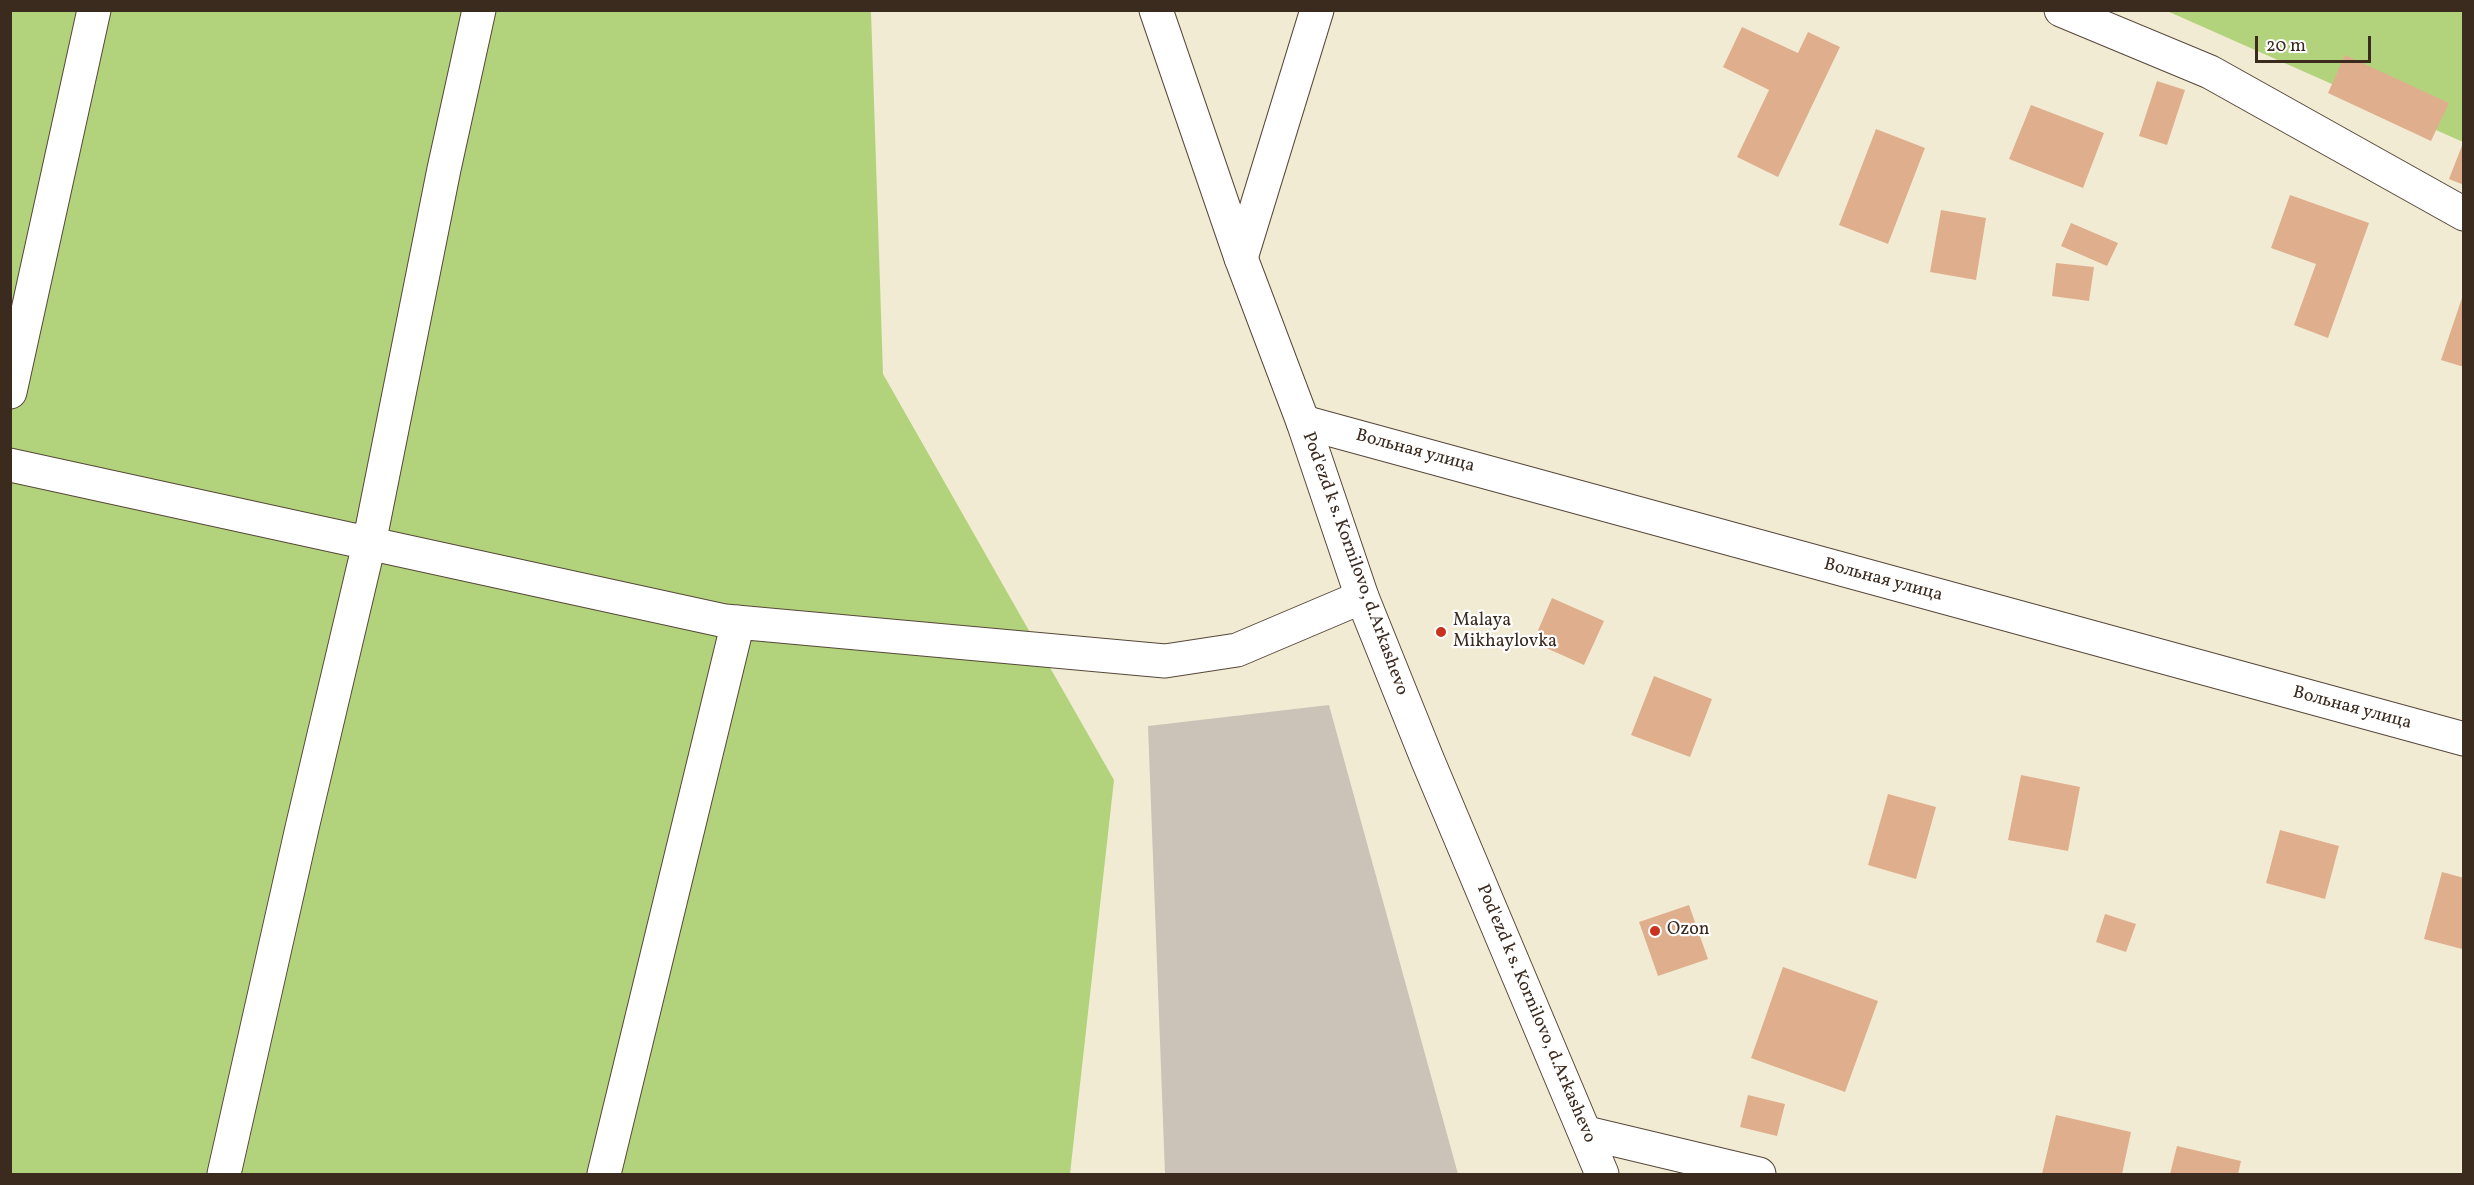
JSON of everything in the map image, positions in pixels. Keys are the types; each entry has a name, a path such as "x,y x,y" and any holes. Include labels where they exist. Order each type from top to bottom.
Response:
{"street":[{"path":"10,393 94,10"},
{"path":"224,1174 369,544 444,169 479,10"},
{"name":"Pod'ezd k s. Kornilovo, d.Arkashevo","path":"1156,10 1241,258 1303,422 1362,597 1428,761 1587,1133 1602,1174"},
{"path":"1241,258 1317,10"},
{"path":"2061,10 2210,72 2463,214"},
{"name":"Вольная улица","path":"1303,422 2463,740"},
{"path":"10,465 725,621 1165,661 1237,650 1362,597"},
{"path":"604,1174 738,622"},
{"path":"1587,1133 1759,1174"}],"shaded area":[{"path":"1329,705 1458,1174 1165,1174 1148,726"}],"green space":[{"path":"10,11 871,11 883,374 1114,780 1070,1174 11,1174"},
{"path":"2167,11 2463,11 2463,142"}],"building":[{"path":"1742,27 1798,53 1808,32 1840,47 1778,177 1737,157 1769,90 1723,67"},
{"path":"2345,55 2449,103 2431,141 2328,93"},
{"path":"2157,81 2185,90 2167,145 2139,136"},
{"path":"2031,105 2104,133 2083,188 2009,159"},
{"path":"1876,129 1925,148 1888,244 1839,225"},
{"path":"2464,143 2464,185 2449,179"},
{"path":"2290,195 2369,223 2328,338 2294,325 2316,264 2271,248"},
{"path":"1941,210 1986,218 1976,280 1930,272"},
{"path":"2071,223 2118,243 2107,266 2061,246"},
{"path":"2056,263 2094,267 2089,301 2052,296"},
{"path":"2464,295 2464,367 2441,360"},
{"path":"1552,598 1604,621 1584,665 1533,642"},
{"path":"1654,676 1712,699 1690,757 1631,735"},
{"path":"2021,775 2080,787 2068,851 2008,840"},
{"path":"1888,794 1936,807 1916,879 1868,865"},
{"path":"2280,830 2339,846 2325,899 2266,883"},
{"path":"2442,872 2464,878 2462,949 2424,939"},
{"path":"1689,905 1708,959 1658,976 1639,922"},
{"path":"2105,914 2136,924 2126,952 2096,942"},
{"path":"1783,967 1878,1001 1845,1092 1751,1058"},
{"path":"1748,1095 1785,1104 1777,1136 1740,1127"},
{"path":"2056,1115 2131,1132 2122,1174 2042,1174"},
{"path":"2177,1146 2241,1161 2238,1174 2170,1174"}],"place":[{"name":"Malaya Mikhaylovka","path":"1441,632"},
{"name":"Ozon","path":"1655,931"}]}
